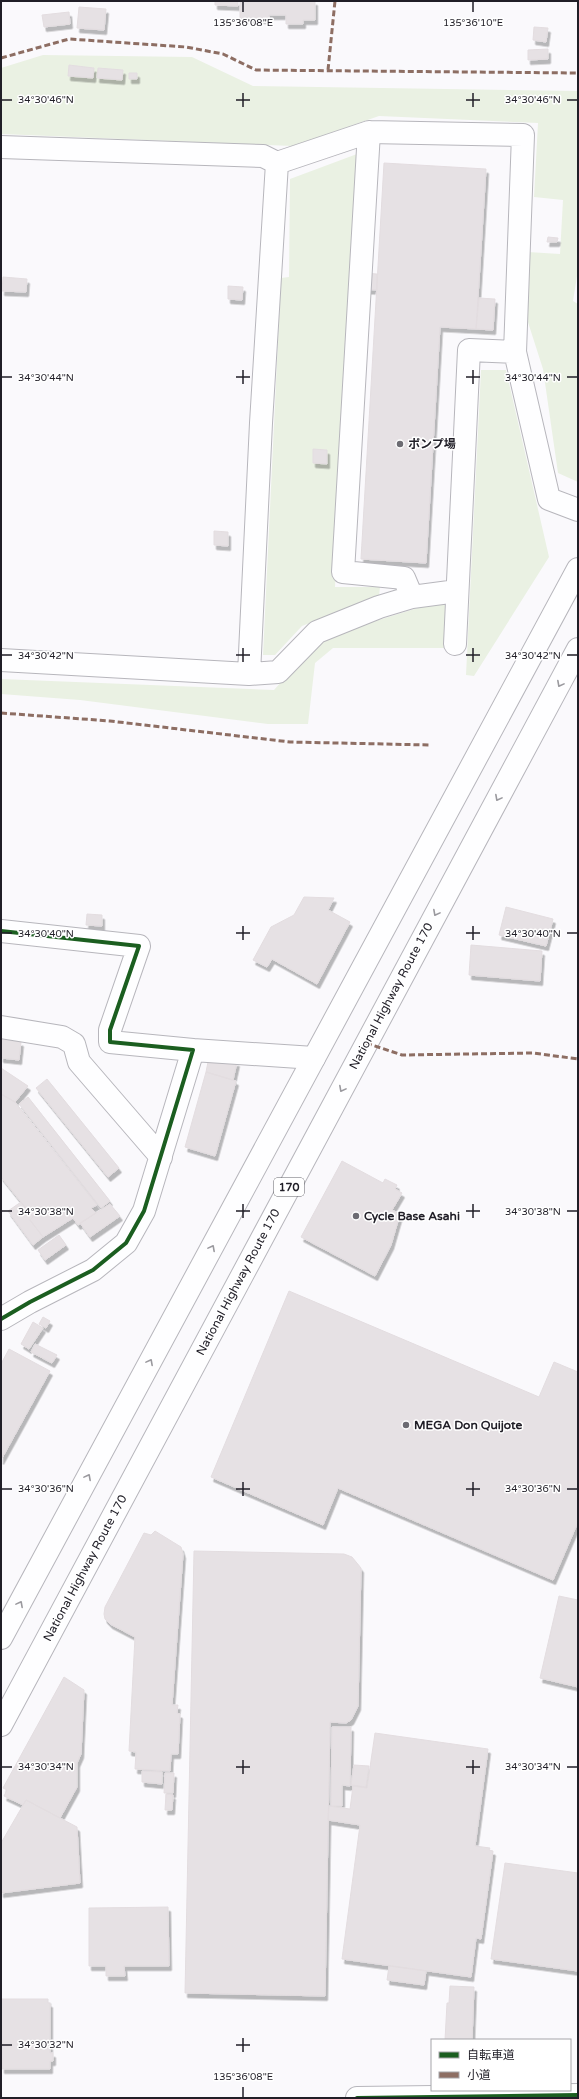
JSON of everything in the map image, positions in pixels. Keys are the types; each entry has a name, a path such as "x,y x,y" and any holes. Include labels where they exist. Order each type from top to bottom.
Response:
{"main road":[{"path":"369,132 343,572 404,578 412,597"},
{"path":"1,147 263,156 277,164 369,132 523,136 515,352 549,499 578,510"},
{"path":"249,674 261,423 277,164"},
{"path":"454,644 469,350 515,352"},
{"path":"1,1638 578,569"},
{"path":"1,660 249,674 278,672 318,632 379,607 412,597 457,591"},
{"name":"National Highway Route 170","path":"1,1724 578,649"},
{"path":"1,931 139,946 110,1030 110,1042 193,1050 314,1058"},
{"path":"1,1027 62,1037 74,1044 79,1062 161,1157"},
{"path":"1,1319 30,1302 94,1270 126,1243 144,1211 193,1050"},
{"path":"356,2098 578,2096"}],"shaded area":[{"path":"43,55 192,57 253,86 578,91 578,270 573,301 578,304 578,482 558,473 543,369 526,316 528,252 560,254 563,200 534,197 538,123 379,116 293,146 1,134 1,68"},
{"path":"357,154 335,587 380,587 379,596 302,626 275,655 263,655 281,278 289,277 290,179"},
{"path":"481,370 506,370 549,557 474,676 466,675"},
{"path":"447,599 446,648 333,648 315,663 308,724 268,724 80,700 1,694 1,679 274,690 320,638"}],"building":[{"path":"215,1 238,1 238,6 215,5"},
{"path":"240,1 315,1 315,20 303,20 303,24 286,24 286,15 269,15 269,19 240,19"},
{"path":"79,7 106,9 104,30 77,28"},
{"path":"69,12 70,24 44,27 42,15"},
{"path":"534,27 548,28 546,42 533,40"},
{"path":"548,49 548,59 528,60 528,50"},
{"path":"69,65 94,68 93,78 68,76"},
{"path":"98,68 123,70 122,80 97,78"},
{"path":"129,73 137,73 137,79 129,79"},
{"name":"ポンプ場","path":"384,163 486,169 476,329 440,327 426,563 361,559"},
{"path":"548,237 558,238 557,242 547,242"},
{"path":"364,273 377,274 377,290 363,289"},
{"path":"3,277 27,279 26,292 2,291"},
{"path":"228,286 243,287 242,300 228,299"},
{"path":"479,298 495,299 493,330 476,329"},
{"path":"313,449 327,450 327,464 313,463"},
{"path":"214,531 228,532 228,546 214,545"},
{"path":"304,897 334,898 328,910 350,922 317,984 272,959 267,967 253,960 271,927 294,915"},
{"path":"506,907 553,919 546,946 499,935"},
{"path":"87,914 102,915 102,926 86,925"},
{"path":"471,945 542,951 540,981 469,975"},
{"path":"1,1039 21,1042 19,1060 1,1058"},
{"path":"208,1062 237,1062 233,1080 206,1072"},
{"path":"1,1068 28,1086 15,1102 1,1094"},
{"path":"206,1072 236,1081 215,1156 185,1147"},
{"path":"47,1079 119,1168 108,1177 36,1088"},
{"path":"1,1094 15,1102 97,1205 91,1208 96,1213 78,1225 73,1218 43,1237 30,1220 33,1217 1,1177"},
{"path":"28,1097 110,1201 101,1208 19,1104"},
{"path":"342,1161 383,1183 385,1179 397,1185 395,1189 402,1193 392,1210 400,1214 391,1245 375,1276 301,1237"},
{"path":"21,1202 33,1217 30,1220 43,1237 33,1245 8,1211"},
{"path":"110,1204 120,1216 90,1237 80,1223"},
{"path":"59,1235 66,1245 45,1260 38,1250"},
{"path":"289,1291 539,1397 554,1362 578,1372 578,1522 553,1580 338,1488 323,1525 211,1477"},
{"path":"43,1317 50,1321 46,1328 39,1324"},
{"path":"33,1322 43,1328 29,1349 21,1344"},
{"path":"35,1344 57,1355 52,1363 31,1352"},
{"path":"9,1349 50,1371 1,1460 1,1364"},
{"path":"155,1531 181,1547 183,1554 172,1705 178,1705 177,1713 180,1714 178,1754 171,1754 170,1771 135,1769 136,1752 129,1751 135,1637 110,1624 105,1619 104,1614 105,1607 144,1533 151,1535"},
{"path":"194,1551 344,1554 352,1557 361,1568 358,1706 351,1720 346,1723 330,1722 325,1996 185,1993"},
{"path":"559,1596 578,1600 578,1687 540,1678"},
{"path":"64,1677 84,1690 81,1754 77,1763 77,1787 60,1818 26,1800 23,1805 4,1796 7,1790 3,1788"},
{"path":"332,1727 351,1727 350,1786 342,1785 342,1806 331,1806"},
{"path":"375,1733 488,1749 475,1846 490,1848 489,1850 493,1851 481,1939 476,1938 471,1977 342,1959 360,1825 328,1820 329,1806 350,1809 353,1786 367,1788"},
{"path":"354,1765 369,1766 366,1787 351,1785"},
{"path":"142,1771 162,1772 162,1784 142,1782"},
{"path":"165,1773 174,1773 173,1793 164,1793"},
{"path":"166,1794 173,1795 172,1810 165,1810"},
{"path":"26,1800 77,1827 80,1883 1,1893 1,1843"},
{"path":"505,1863 578,1873 578,1971 491,1959"},
{"path":"168,1907 169,1966 124,1966 125,1976 106,1976 106,1966 89,1966 89,1908"},
{"path":"389,1966 426,1971 424,1985 387,1980"},
{"path":"450,1986 474,1987 472,2039 445,2039 447,2003 449,2003"},
{"path":"1,1999 48,1999 48,2003 50,2003 50,2053 53,2053 53,2061 50,2061 50,2069 2,2069"}],"marked path":[{"path":"328,70 335,1"},
{"path":"1,58 69,39 186,47 223,54 256,70 578,73"},
{"path":"1,713 110,721 290,742 430,745"},
{"path":"366,1043 402,1055 533,1053 578,1059"}],"cycle path":[{"path":"1,931 139,946 110,1030 110,1042 193,1050 144,1211 126,1243 93,1270 30,1302 1,1319"},
{"path":"357,2098 578,2095"}],"place":[{"name":"ポンプ場","path":"400,444"},
{"name":"Cycle Base Asahi","path":"356,1216"},
{"name":"MEGA Don Quijote","path":"406,1425"}]}
